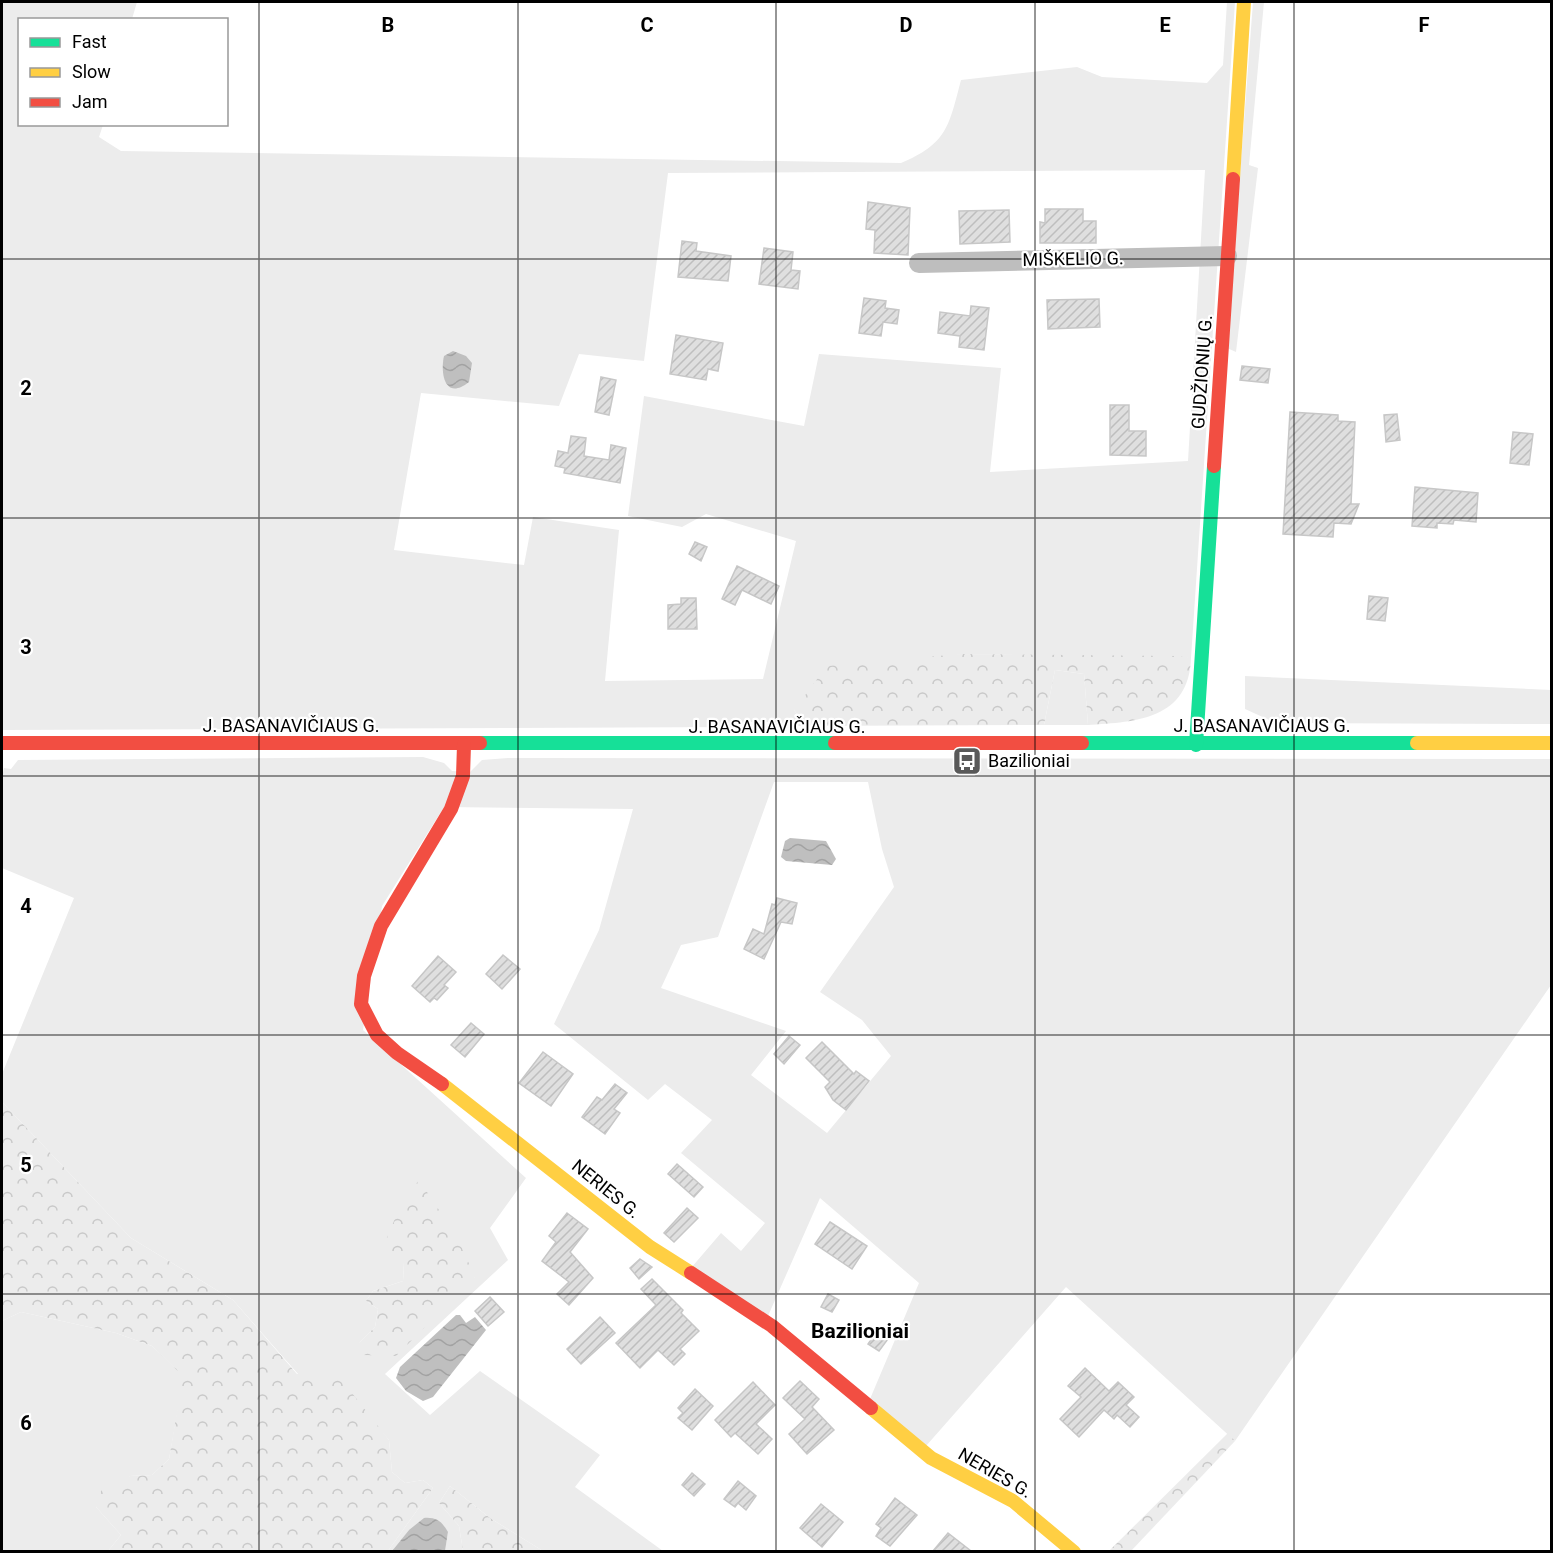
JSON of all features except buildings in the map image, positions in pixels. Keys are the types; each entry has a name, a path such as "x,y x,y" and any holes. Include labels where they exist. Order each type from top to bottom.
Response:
{"street":[{"name":"GUDŽIONIŲ G.","path":"1196,745 1244,2"},
{"name":"MIŠKELIO G.","path":"919,262 1227,256"},
{"name":"J. BASANAVIČIAUS G.","path":"2,743 1196,745 1551,743"},
{"name":"NERIES G.","path":"464,745 462,776 451,809 381,926 364,976 361,1004 377,1035 397,1053 464,1099 650,1247 772,1326 932,1458 1013,1501 1074,1551"}],"green space":[{"path":"2,2 137,2 132,18 18,18 18,126 103,126 99,137 121,151 901,163 928,148 944,132 961,80 1077,67 1102,77 1207,83 1223,65 1227,2 1235,2 1191,658 960,654 794,710 805,726 778,726 775,722 743,722 741,727 2,730","holes":["1205,170 1188,461 990,472 1001,368 819,354 804,426 644,396 628,516 682,527 706,514 796,541 763,679 605,681 619,530 533,517 524,565 394,550 421,393 559,406 579,354 644,361 668,173"]},
{"path":"1253,2 1264,2 1249,165 1258,168 1236,352 1227,348"},
{"path":"960,654 1191,658 1188,678 1181,694 1170,705 1142,719 1124,722 1088,725 1084,674 1055,670 1044,725 805,726 794,710 827,666"},
{"path":"1055,670 1084,674 1088,725 1044,725"},
{"path":"1245,676 1551,690 1551,724 1276,723 1245,709"},
{"path":"423,757 444,763 452,771 470,772 482,760 508,758 1551,759 1551,985 1235,1441 1066,1287 926,1446 870,1399 919,1283 820,1198 768,1316 691,1268 721,1233 741,1251 765,1223 681,1153 712,1120 665,1084 648,1100 554,1024 599,930 633,809 444,807 382,906 363,1030 526,1178 490,1228 508,1260 385,1374 430,1415 480,1371 600,1455 575,1487 663,1551 543,1551 490,1518 450,1486 439,1503 459,1526 463,1551 445,1551 448,1532 409,1530 392,1551 388,1551 433,1488 423,1480 405,1483 392,1472 389,1440 366,1414 298,1374 233,1300 131,1238 2,1102 2,1074 74,898 2,868 2,777 4,768 11,769 18,760","holes":["774,782 868,782 882,849 894,887 820,992 862,1020 891,1056 827,1133 751,1075 786,1031 661,988 681,945 718,937","404,1262 475,1277 359,1343 375,1327 378,1309 366,1301 373,1291 403,1281"]},
{"path":"2,1102 131,1238 233,1300 297,1374 337,1374 389,1440 392,1472 405,1483 423,1480 433,1488 388,1551 108,1551 121,1535 96,1507 102,1488 130,1476 152,1475 169,1459 183,1376 152,1346 116,1333 21,1312 2,1321"},
{"path":"419,1180 457,1237 475,1277 396,1356 363,1355 359,1343 375,1327 378,1309 366,1301 373,1291 403,1281 404,1262 383,1247 402,1202"},
{"path":"21,1312 116,1333 152,1346 184,1376 169,1459 152,1475 130,1476 96,1507 121,1535 108,1551 2,1551 2,1321"},
{"path":"1228,1433 1235,1441 1131,1551 1109,1551"},
{"path":"450,1486 490,1518 543,1551 463,1551 459,1526 439,1503"}],"water":[{"path":"453,351 466,356 472,363 469,382 454,388 449,387 446,383 443,370 444,356"},
{"path":"790,838 826,841 836,859 832,865 786,861 781,857 785,841"},
{"path":"456,1315 460,1315 466,1323 475,1317 486,1330 433,1397 423,1401 406,1391 396,1378 400,1367"},
{"path":"424,1518 436,1519 446,1528 448,1532 445,1551 392,1551 409,1530"}],"traffic: fast":[{"path":"1196,745 1214,466"},
{"path":"480,743 835,743"},
{"path":"1082,743 1417,743"}],"traffic: slow":[{"path":"1233,179 1244,2"},
{"path":"1417,743 1552,743"},
{"path":"442,1084 650,1247 691,1273"},
{"path":"871,1408 931,1458 1013,1501 1074,1552"}],"traffic: jam":[{"path":"1214,466 1233,179"},
{"path":"2,743 480,743"},
{"path":"835,743 1082,743"},
{"path":"442,1084 397,1053 377,1035 361,1004 364,976 381,926 451,809 463,776 464,745"},
{"path":"691,1273 772,1326 871,1408"}],"place":[{"name":"Bazilioniai","path":"967,761"}],"district":[{"name":"Bazilioniai","path":"860,1331"}]}
